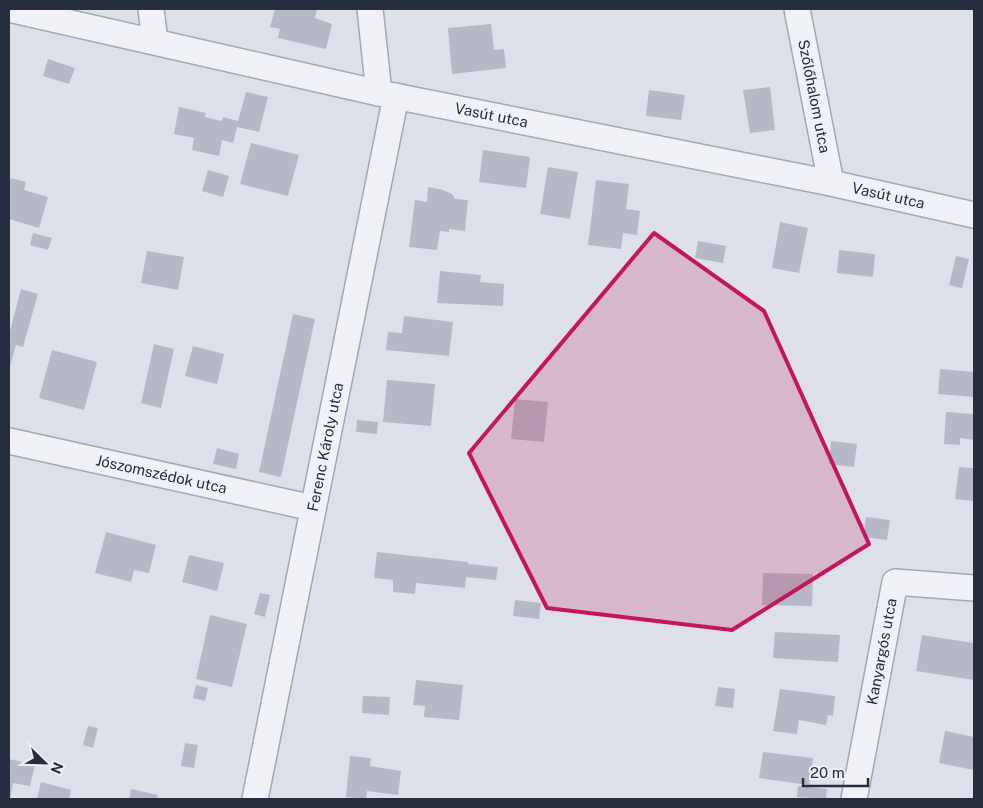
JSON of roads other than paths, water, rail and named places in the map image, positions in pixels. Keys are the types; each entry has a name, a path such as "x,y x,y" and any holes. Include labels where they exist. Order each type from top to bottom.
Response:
{"street":[{"name":"Vasút utca","path":"9,9 388,94 831,183 974,216"},
{"path":"151,9 155,42"},
{"name":"Ferenc Károly utca","path":"255,799 313,508 388,94 370,9"},
{"name":"Szőlőhalom utca","path":"797,9 831,183"},
{"name":"Jószomszédok utca","path":"9,441 313,508"},
{"name":"Kanyargós utca","path":"854,799 895,582 974,588"}]}
